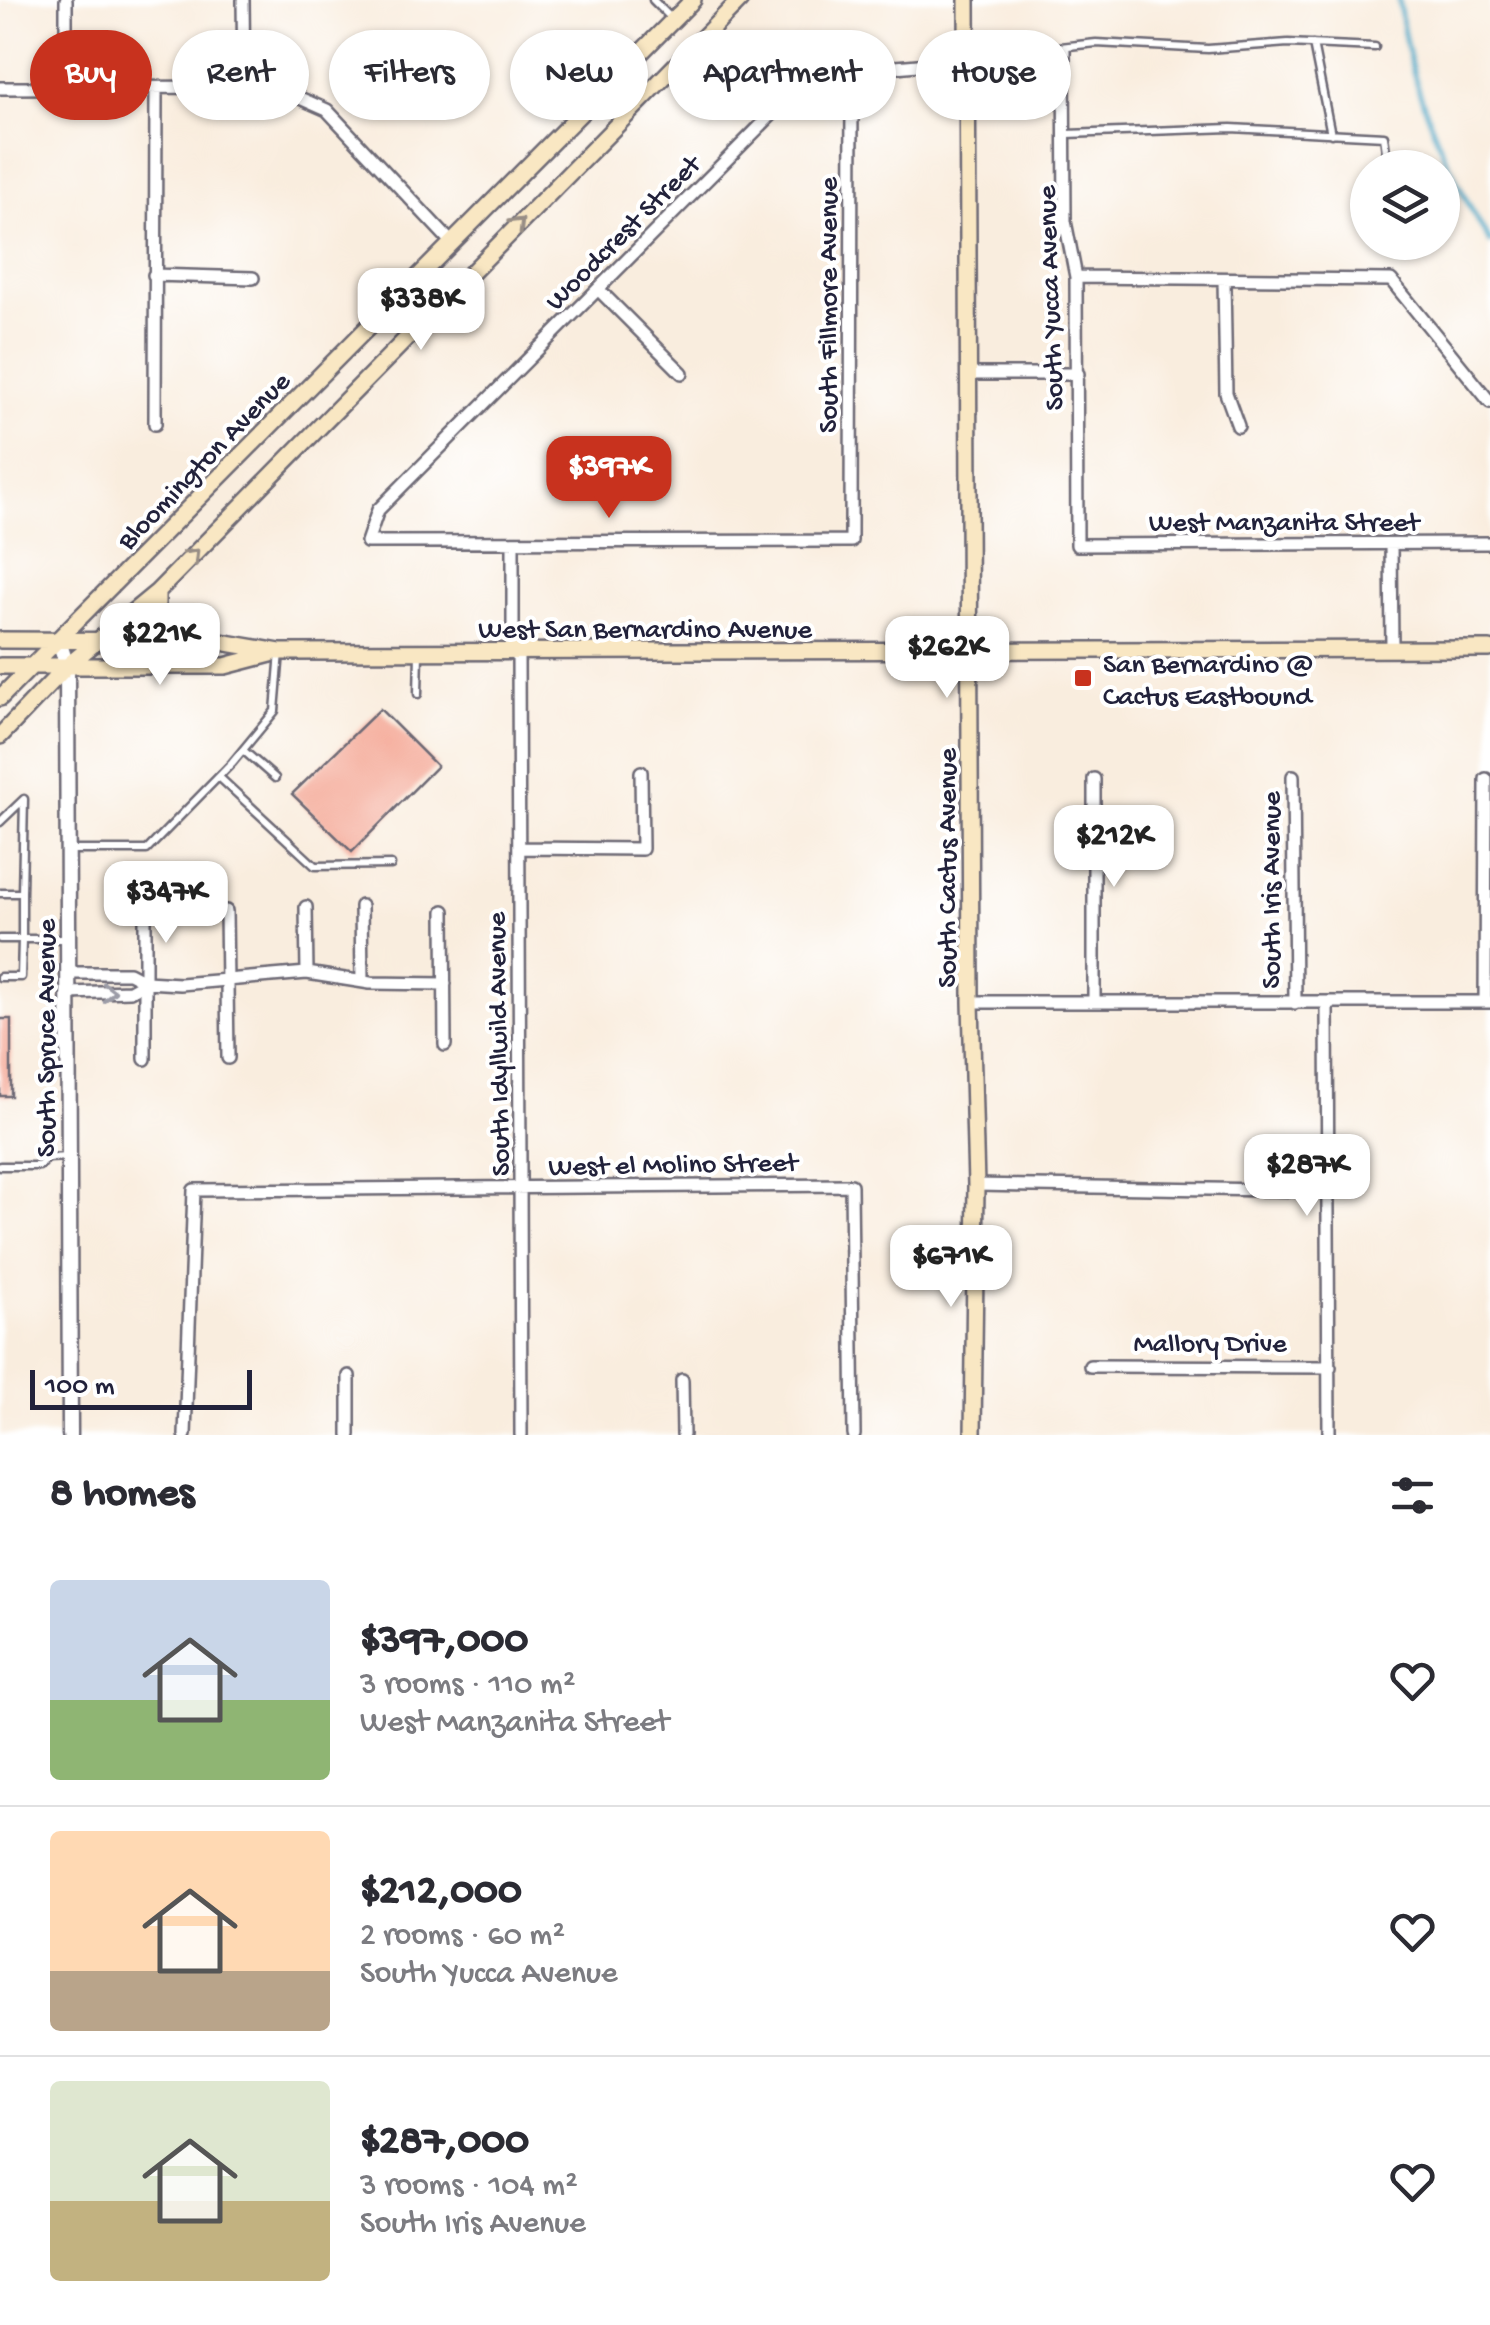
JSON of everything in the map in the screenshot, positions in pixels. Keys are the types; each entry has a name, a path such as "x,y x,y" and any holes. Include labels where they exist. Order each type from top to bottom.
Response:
{"main road":[{"name":"Bloomington Avenue","path":"0,698 693,0"},
{"path":"0,736 67,666 157,592 740,0"},
{"name":"South Cactus Avenue","path":"967,0 967,30"},
{"name":"South Cactus Avenue","path":"968,120 971,1002 976,1185 973,1435"},
{"path":"157,592 157,620 174,642"},
{"name":"West San Bernardino Avenue","path":"0,640 214,642 280,652 1490,648"},
{"name":"West San Bernardino Avenue","path":"0,666 225,666 280,652"}],"street":[{"path":"66,0 66,30"},
{"path":"244,0 244,30"},
{"path":"0,88 30,87"},
{"path":"152,88 172,88"},
{"path":"155,424 156,88"},
{"path":"309,102 327,110 450,241"},
{"name":"Woodcrest Street","path":"514,542 367,542 378,510 766,120"},
{"name":"South Fillmore Avenue","path":"514,542 851,541 852,120"},
{"name":"South Yucca Avenue","path":"1066,120 1065,221 1076,277 1078,545"},
{"path":"154,276 254,278"},
{"path":"1076,277 1392,280 1490,402"},
{"path":"1224,279 1226,392 1238,426"},
{"path":"598,289 682,372"},
{"path":"970,374 1078,374"},
{"name":"South Idyllwild Avenue","path":"514,542 521,1435"},
{"name":"West Manzanita Street","path":"1078,545 1490,543"},
{"path":"1391,544 1392,648"},
{"name":"South Spruce Avenue","path":"59,642 67,666 70,1435"},
{"path":"519,848 642,849 640,772"},
{"name":"South Iris Avenue","path":"1293,776 1294,1004"},
{"path":"1094,779 1094,1002"},
{"path":"971,1002 1487,1002 1486,779"},
{"path":"361,906 362,982"},
{"path":"306,907 307,972"},
{"path":"145,910 145,1059"},
{"path":"226,911 228,1058"},
{"path":"444,911 445,1045"},
{"path":"69,973 129,973 146,982 225,982 307,972 362,982 445,984"},
{"path":"70,993 130,991 146,982"},
{"path":"1328,1004 1330,1435"},
{"path":"976,1185 1327,1191"},
{"name":"West el Molino Street","path":"184,1435 194,1190 851,1186 854,1435"},
{"name":"Mallory Drive","path":"1090,1366 1330,1366"},
{"path":"348,1376 349,1435"},
{"path":"682,1380 683,1435"}],"lane":[{"path":"653,0 673,20"},
{"path":"1071,48 1096,43 1208,49 1313,44 1374,46"},
{"path":"1313,44 1330,134"},
{"path":"1067,134 1231,128 1384,136 1386,150"},
{"path":"68,850 147,850 244,751 275,711 280,652"},
{"path":"418,694 419,652"},
{"path":"244,751 275,778"},
{"path":"219,777 315,866 391,865"},
{"path":"0,822 24,799 21,978 0,978"},
{"path":"0,893 22,894"},
{"path":"0,940 69,940"},
{"path":"0,1166 40,1166 47,1158 70,1156"}],"building":[{"path":"380,709 437,766 352,852 292,794"},
{"path":"0,1019 11,1019 11,1096 0,1096"}],"waterway":[{"path":"1399,0 1420,95 1459,185 1490,242"}],"place":[{"name":"San Bernardino @ Cactus Eastbound","path":"1083,678"}]}
